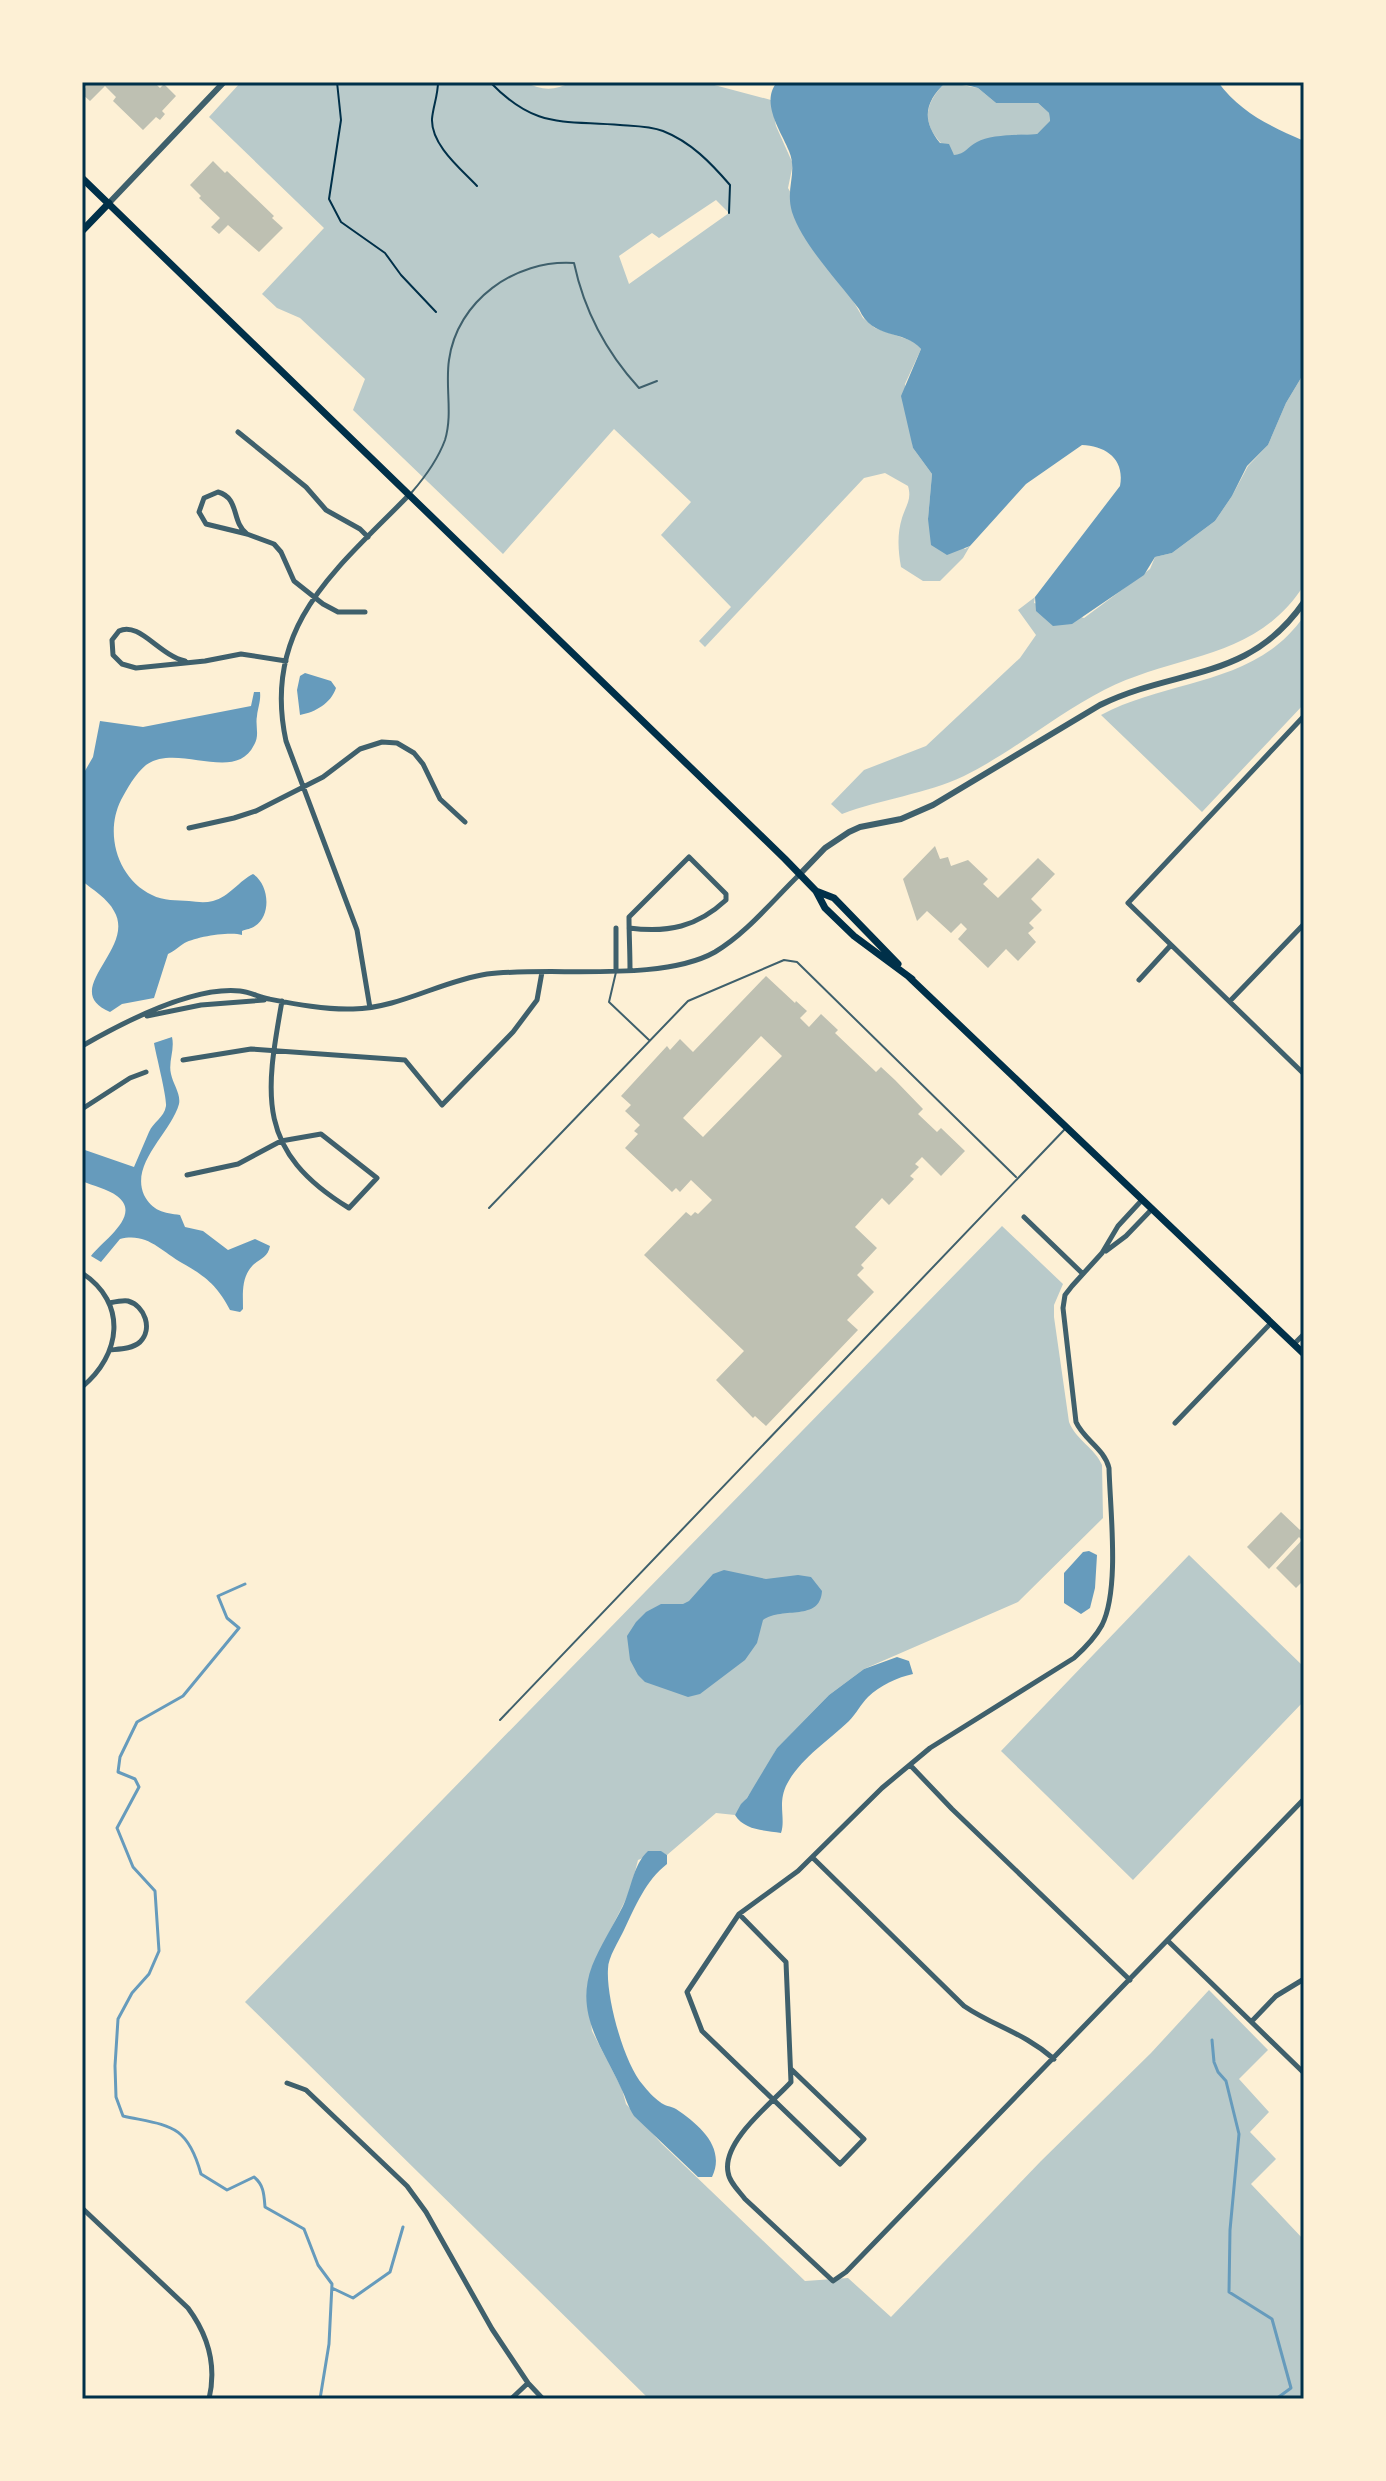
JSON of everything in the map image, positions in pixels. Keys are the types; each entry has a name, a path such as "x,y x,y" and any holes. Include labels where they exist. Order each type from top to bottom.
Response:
{"main road":[{"path":"82,178 800,874 816,891 825,908 854,936 912,979"},
{"path":"82,231 109,203"},
{"path":"816,891 834,898 1065,1128 1304,1354"}],"street":[{"path":"109,203 224,82"},
{"path":"238,432 306,487 326,510 360,529 368,537"},
{"path":"247,534 239,526 235,507 228,496 218,492 204,498 199,512 206,524 247,534 276,546 294,581 313,597 335,611 365,612"},
{"path":"370,1008 357,930 302,787 283,726 282,689 286,661 302,615 313,597 408,496"},
{"path":"82,1046 167,1004 209,993 240,991 270,999 342,1009 370,1008 474,977 616,970 691,962 715,951 736,936 825,848 849,832 901,819 933,805 1126,692 1237,661 1256,652 1278,636 1304,602"},
{"path":"185,661 160,651 136,629 122,628 112,640 115,658 127,665 146,669 248,654 286,661"},
{"path":"1304,716 1128,903 1304,1074"},
{"path":"189,828 243,816 323,777 367,745 382,742 397,743 419,758 440,799 465,822"},
{"path":"629,928 665,931 692,924 713,912 726,900 726,894 689,857 629,917 629,928 630,969"},
{"path":"1230,1002 1304,924"},
{"path":"616,928 616,970"},
{"path":"1139,980 1171,945"},
{"path":"183,1060 251,1049 405,1060 442,1105 513,1032 537,1000 542,972"},
{"path":"142,1017 201,1005 270,999"},
{"path":"187,1175 238,1164 281,1141 321,1134 377,1178 349,1208 295,1165 281,1141 271,1113 270,1093 282,1001"},
{"path":"82,1109 130,1078 146,1072"},
{"path":"791,2069 864,2139 840,2164 702,2031 687,1992 739,1914 813,1858 882,1788 937,1743 1074,1658 1091,1642 1107,1614 1112,1581 1109,1468 1106,1457 1076,1422 1063,1308 1065,1295 1142,1200"},
{"path":"1102,1253 1126,1236 1152,1209"},
{"path":"1024,1217 1083,1274"},
{"path":"82,1273 93,1280 109,1303 114,1326 110,1350 95,1377 82,1387"},
{"path":"109,1303 127,1300 138,1307 147,1324 146,1334 140,1342 130,1348 110,1350"},
{"path":"1175,1423 1271,1323"},
{"path":"1294,1344 1304,1334"},
{"path":"911,1766 1130,1980"},
{"path":"739,1914 786,1962 791,2082 739,2136 730,2153 727,2172 745,2199 833,2281 846,2272 1304,1799"},
{"path":"813,1858 964,2006 982,2018 1029,2038 1054,2059"},
{"path":"1168,1941 1304,2073"},
{"path":"1252,2021 1276,1996 1304,1979"},
{"path":"287,2083 306,2090 407,2186 426,2212 492,2329 528,2383 543,2399"},
{"path":"83,2209 180,2299 199,2323 210,2354 209,2399"},
{"path":"511,2399 528,2383"}],"lane":[{"path":"408,496 439,455 445,438 448,362 457,333 485,293 515,274 547,265 574,263 592,320 628,376 639,388 657,381"},
{"path":"489,1208 688,1001 784,960 797,962 1017,1178"},
{"path":"616,970 609,1002 649,1041"},
{"path":"500,1720 1065,1128"}],"path":[{"path":"337,82 341,120 329,199 341,222 385,253 436,312"},
{"path":"438,82 432,123 434,133 477,186"},
{"path":"490,82 512,104 555,122 662,130 706,157 730,185 729,213"}],"shaded area":[{"path":"241,82 525,82 548,89 571,82 703,82 771,100 776,126 793,164 788,188 863,318 875,328 915,342 921,349 905,384 913,448 932,474 928,519 965,549 970,546 963,558 940,581 923,581 901,567 899,536 909,499 908,486 885,473 864,478 705,647 699,641 731,607 661,535 691,502 614,429 503,554 353,410 365,379 300,318 277,308 262,294 324,228 209,117","holes":["716,200 729,213 629,284 619,256 652,233 659,238"]},
{"path":"946,82 978,88 996,103 1038,103 1049,113 1050,122 1037,134 988,140 964,154 954,155 936,138 928,120 931,102"},
{"path":"1304,373 1304,585 1285,610 1239,642 1104,690 964,776 842,814 831,804 864,770 926,746 1020,658 1036,635 1018,610 1035,597 1034,603 1084,618 1150,569 1155,557 1172,553 1215,521 1248,466 1268,445 1286,403"},
{"path":"1304,616 1304,704 1202,812 1101,715 1128,703 1210,678 1262,656 1284,639"},
{"path":"1002,1226 1063,1284 1054,1305 1054,1317 1069,1422 1102,1465 1103,1518 1018,1602 864,1669 829,1695 777,1748 735,1815 716,1813 667,1855 660,1851 638,1860 630,1891 592,1967 587,1989 592,2031 622,2089 626,2104 661,2143 805,2281 848,2278 891,2317 1209,1990 1268,2050 1239,2079 1269,2112 1250,2132 1276,2159 1251,2184 1304,2240 1304,2399 649,2399 245,2002"},
{"path":"1189,1555 1304,1667 1304,1701 1133,1880 1001,1751"}],"water":[{"path":"777,82 946,82 930,104 928,118 940,143 949,144 954,155 990,138 1037,134 1050,121 1049,113 1038,103 996,103 978,88 955,82 1218,82 1246,110 1304,141 1304,373 1286,403 1268,445 1247,466 1215,521 1172,553 1155,557 1144,575 1072,624 1053,626 1036,611 1035,597 1120,486 1120,468 1106,451 1082,445 1026,484 970,546 947,555 931,545 928,519 932,474 913,448 901,396 921,349 906,339 872,326 865,319 812,250 797,224 790,203 791,159 771,108 772,90"},
{"path":"305,673 331,681 336,688 322,706 300,715 297,690 300,676"},
{"path":"254,692 260,692 257,738 245,756 220,762 159,759 146,765 121,800 116,813 114,841 117,854 130,878 140,888 161,898 213,901 253,874 265,892 264,915 255,926 242,931 242,935 212,935 183,944 168,954 154,998 122,1004 110,1012 96,1003 92,992 94,980 116,940 118,925 108,902 82,881 82,776 93,757 100,721 143,727 251,706"},
{"path":"172,1037 170,1069 179,1104 147,1160 141,1183 144,1195 155,1208 180,1215 185,1227 203,1231 228,1250 255,1239 270,1246 266,1255 246,1275 243,1309 240,1312 230,1310 204,1277 146,1240 120,1239 101,1262 91,1256 118,1228 125,1211 124,1203 117,1196 82,1181 82,1149 134,1167 151,1129 166,1106 154,1043"},
{"path":"1083,1552 1097,1555 1095,1588 1090,1608 1081,1614 1064,1603 1064,1573"},
{"path":"724,1570 766,1579 798,1575 811,1577 822,1591 820,1601 808,1610 763,1620 757,1643 745,1660 700,1694 688,1697 645,1682 630,1660 627,1636 636,1622 661,1604 689,1601 713,1574"},
{"path":"897,1657 909,1661 913,1674 889,1682 872,1693 849,1721 799,1766 784,1791 781,1833 756,1829 739,1820 735,1815 777,1748 829,1695 864,1669"},
{"path":"648,1851 661,1851 667,1855 667,1864 642,1894 610,1959 608,1981 613,2012 629,2062 643,2085 662,2103 694,2122 708,2138 716,2156 712,2177 698,2177 634,2116 593,2030 586,2000 592,1966 623,1906 639,1863"}],"building":[{"path":"82,82 154,82 160,88 164,84 176,96 162,111 165,114 160,120 156,117 143,130 113,101 116,97 105,86 90,101 82,94 86,87"},
{"path":"213,161 225,173 227,171 283,228 259,252 228,225 219,234 211,227 220,218 190,185"},
{"path":"935,846 940,859 948,857 951,866 968,860 988,879 983,884 998,898 1038,858 1055,874 1031,899 1042,910 1029,923 1034,928 1028,933 1036,942 1018,961 1006,949 988,968 958,939 967,929 961,923 951,933 927,911 917,921 903,879"},
{"path":"766,976 807,1011 800,1018 809,1027 821,1014 838,1030 835,1033 876,1072 881,1067 895,1080 923,1109 918,1114 937,1132 941,1128 965,1151 941,1176 922,1157 915,1164 919,1167 910,1176 914,1179 889,1205 882,1198 855,1227 877,1248 861,1265 864,1268 857,1275 874,1292 847,1320 858,1330 766,1426 755,1416 753,1418 716,1380 744,1351 644,1255 686,1212 691,1216 695,1212 698,1214 712,1200 691,1180 680,1192 676,1188 672,1192 625,1148 638,1134 634,1131 640,1125 625,1111 631,1105 621,1096 667,1046 670,1050 680,1039 693,1052","holes":["761,1036 782,1056 703,1137 683,1118"]},
{"path":"1281,1512 1300,1530 1304,1526 1304,1580 1296,1588 1276,1568 1302,1540 1299,1537 1269,1569 1247,1547"}],"waterway":[{"path":"245,1584 218,1596 227,1618 239,1628 183,1696 137,1722 120,1757 118,1772 135,1779 139,1787 117,1828 133,1867 155,1891 159,1951 149,1974 132,1993 118,2019 116,2097 123,2116 164,2125 182,2136 196,2157 201,2174 227,2190 254,2177 262,2187 265,2207 304,2229 318,2265 332,2284 329,2344 320,2399"},
{"path":"1212,2040 1214,2062 1226,2081 1239,2134 1230,2230 1229,2292 1272,2319 1291,2388 1276,2399"},
{"path":"332,2288 353,2298 390,2272 403,2227"}]}
